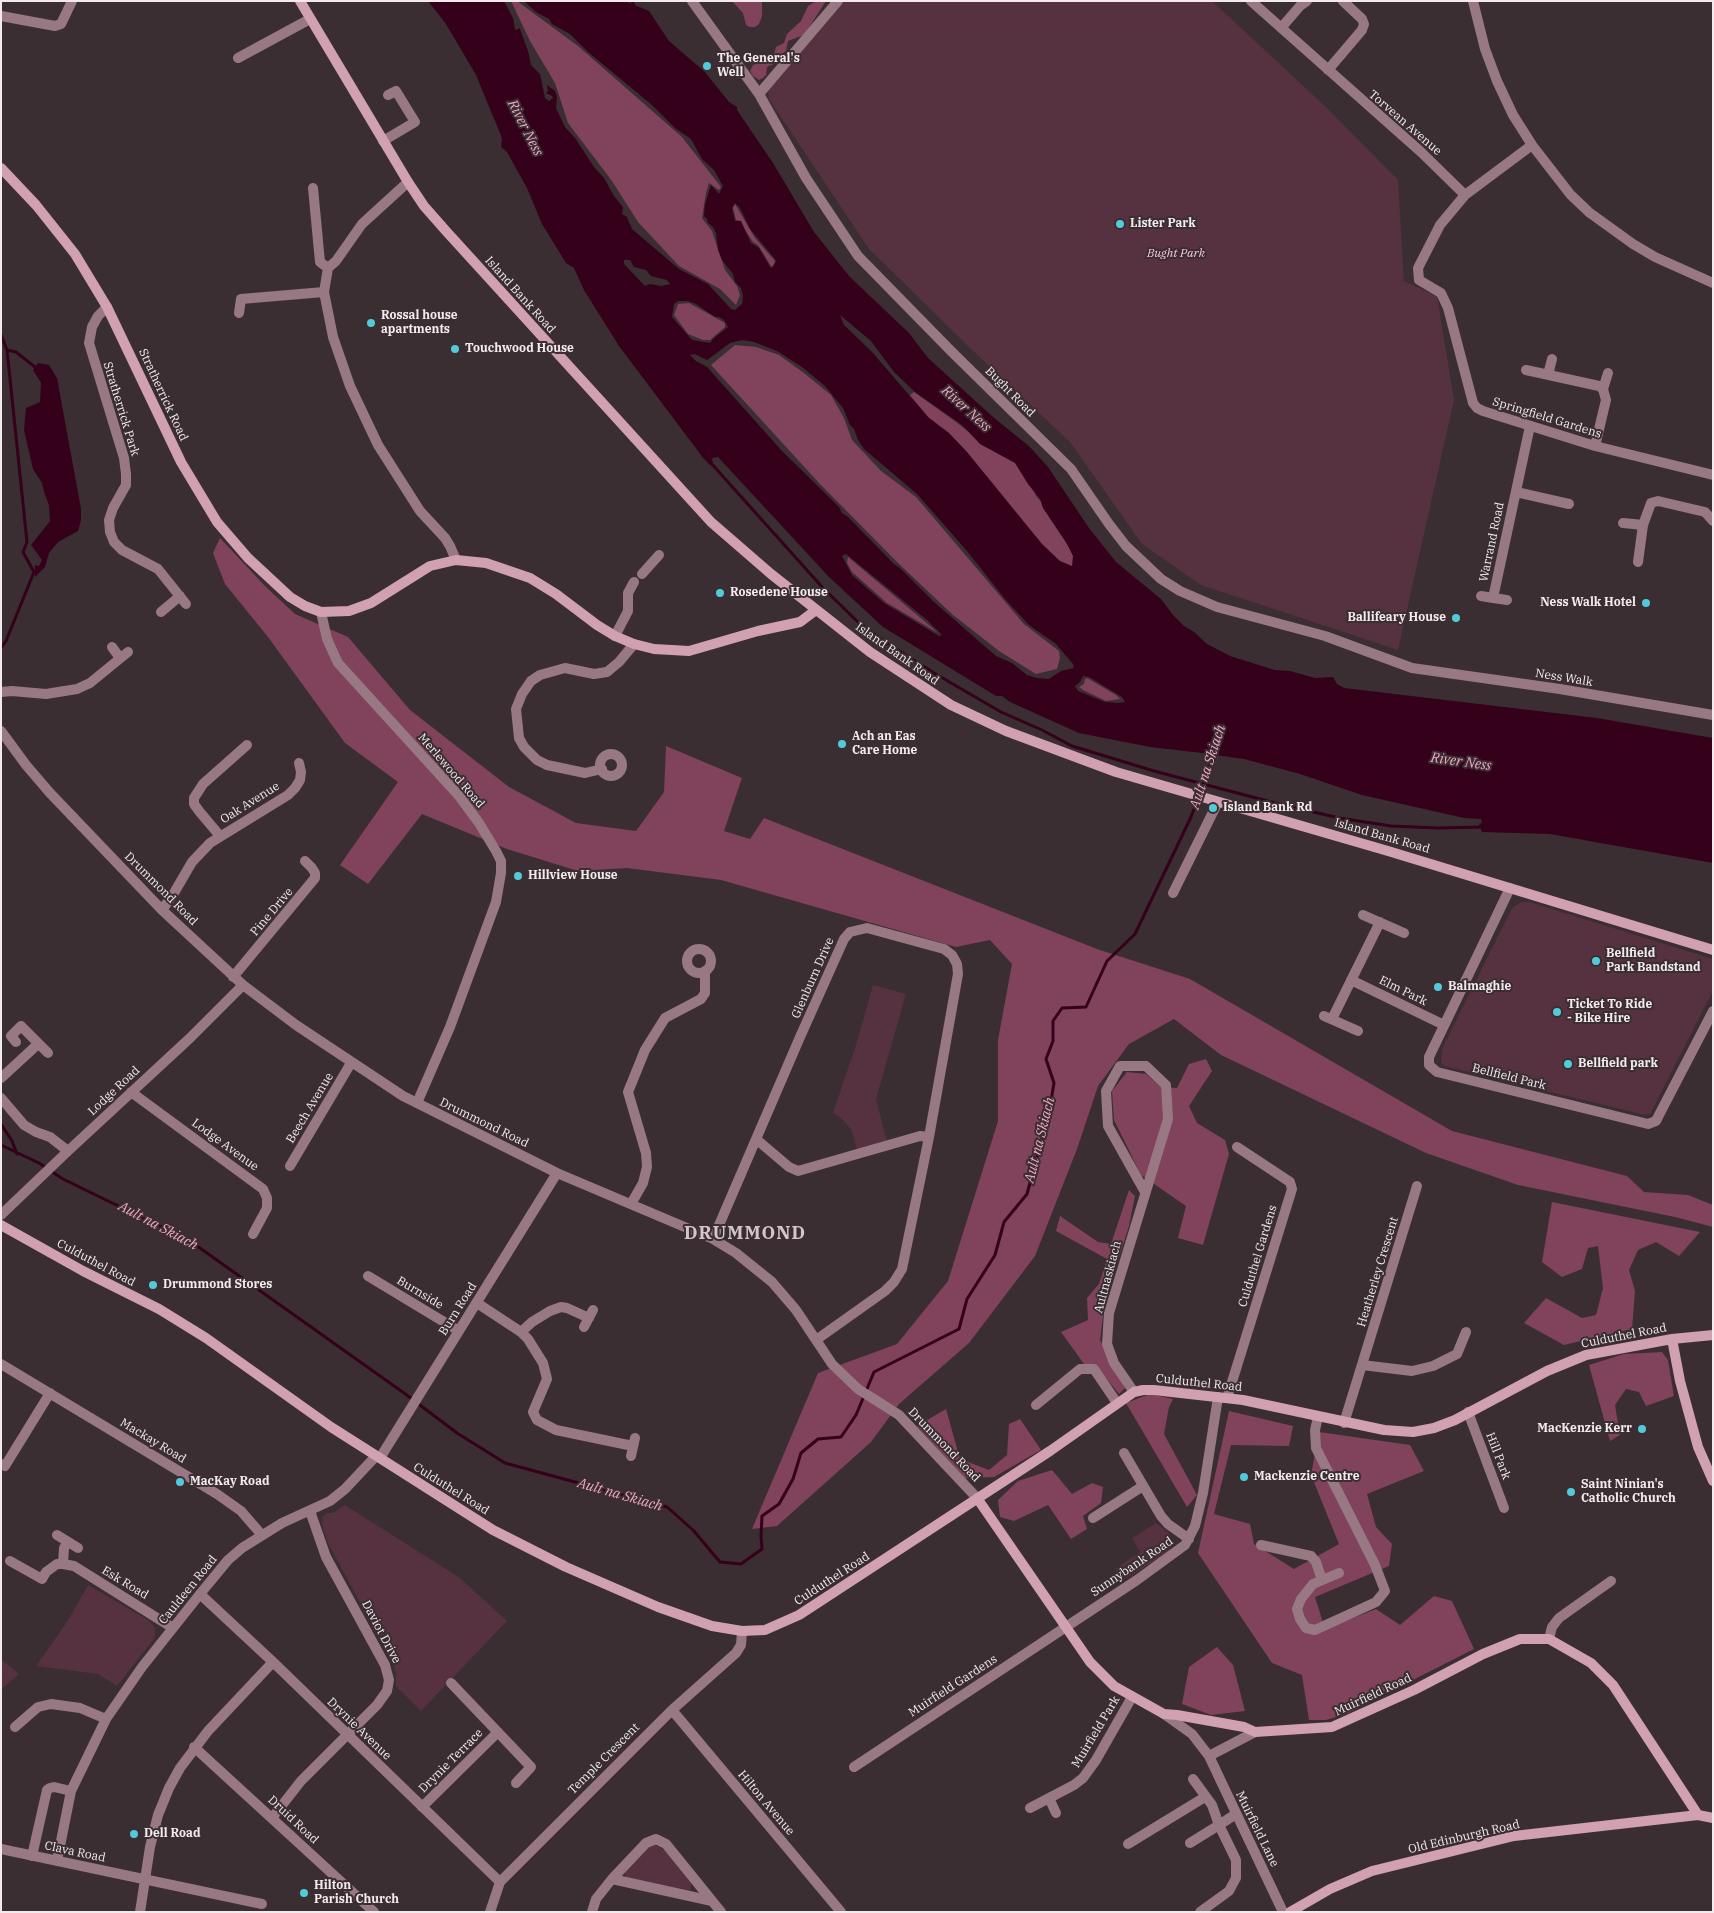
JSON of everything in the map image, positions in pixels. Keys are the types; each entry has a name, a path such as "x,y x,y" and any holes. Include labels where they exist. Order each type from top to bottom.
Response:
{"main road":[{"name":"Island Bank Road","path":"300,1 424,206 711,522 740,549 870,652 952,705 1006,731 1116,772 1713,950"},
{"name":"Stratherrick Road","path":"1,168 36,205 75,254 107,307 181,462 218,522 248,558 290,597 321,612"},
{"path":"321,612 349,611 371,603 430,566 456,560 486,563 530,578 556,594 597,625 616,636 634,644 654,649 689,651 758,631 800,622 816,610"},
{"name":"Culduthel Road","path":"1,1224 82,1271 159,1309 206,1338 331,1427 459,1510 524,1547 684,1617 712,1626 742,1631 766,1630 800,1615 1050,1451 1134,1392 1154,1390 1223,1397 1384,1430 1413,1432 1434,1428 1492,1401 1547,1371 1586,1355 1672,1339 1713,1335"},
{"path":"1672,1339 1680,1381 1698,1447 1713,1481"},
{"name":"Muirfield Road","path":"977,1498 1090,1662 1102,1675 1132,1697 1164,1714 1244,1727 1255,1732 1332,1727 1414,1690 1483,1654 1520,1640 1549,1639"},
{"path":"1549,1639 1591,1663 1613,1685 1698,1816"},
{"name":"Old Edinburgh Road","path":"1290,1912 1330,1889 1372,1871 1514,1836 1698,1816 1713,1818"}],"street":[{"path":"1,16 55,26 62,24 72,1"},
{"name":"Bught Road","path":"692,1 759,94 806,178 858,256 1071,469 1109,524 1140,562 1180,591 1217,607 1324,636 1412,668"},
{"path":"759,94 838,1"},
{"name":"Torvean Avenue","path":"1251,1 1421,152 1465,195"},
{"path":"1281,28 1300,6 1307,1"},
{"path":"1328,70 1362,30 1364,24 1362,19 1343,1"},
{"path":"1473,1 1485,49 1497,82 1513,115 1532,145 1570,194 1615,232 1655,258 1713,283"},
{"path":"238,58 310,19"},
{"path":"383,141 415,122 396,91 388,95"},
{"path":"1465,195 1532,145"},
{"path":"408,182 362,224 336,261 328,268 324,292 333,336 350,386 378,445 420,511 445,538 456,560"},
{"path":"313,188 320,262 328,268"},
{"name":"Springfield Gardens","path":"1465,195 1440,225 1418,268 1419,280 1441,293 1448,308 1473,403 1477,408 1595,446 1713,475"},
{"path":"239,313 241,299 324,292"},
{"name":"Stratherrick Park","path":"107,307 98,316 92,327 89,343 124,458 126,474 126,485 108,520 110,532 114,542 122,550 158,569 183,600 161,612"},
{"path":"1548,375 1552,359"},
{"path":"1526,370 1599,386 1603,389"},
{"path":"1595,446 1606,400 1603,389 1608,373"},
{"name":"Warrand Road","path":"1494,598 1530,426"},
{"name":"Warrand Road","path":"1516,492 1569,504"},
{"path":"1638,562 1643,525 1651,503 1658,501 1705,512 1713,520"},
{"path":"1623,522 1643,525"},
{"path":"642,574 659,555"},
{"path":"616,636 628,611 628,593 634,582"},
{"name":"Warrand Road","path":"1480,596 1507,600"},
{"name":"Merlewood Road","path":"321,612 327,639 338,663 459,796 479,823 501,861 501,874 494,909 450,1027 417,1104"},
{"path":"602,769 585,773 547,765 537,760 524,747 519,738 516,709 522,694 531,681 540,675 565,668 594,674 607,672 619,662 634,644"},
{"path":"1,692 46,694 77,689 90,683 124,655 112,647"},
{"name":"Ness Walk","path":"1412,668 1560,689 1713,715"},
{"name":"Drummond Road","path":"1,731 50,793 162,910 243,985 351,1063 417,1104 557,1172 713,1239 757,1268 796,1310 832,1364 858,1389 899,1415 977,1498"},
{"name":"Oak Avenue","path":"220,836 194,804 194,798 203,784 247,744"},
{"name":"Oak Avenue","path":"162,910 192,862 220,836 288,795 295,788 300,780 299,763"},
{"path":"1173,893 1218,802"},
{"name":"Pine Drive","path":"233,976 315,878 312,868 304,861"},
{"name":"Bellfield Park","path":"1510,888 1429,1057 1429,1065 1437,1072 1648,1124 1656,1121 1713,1011"},
{"path":"1363,915 1404,932"},
{"path":"1358,1031 1328,1017 1350,980 1380,922"},
{"name":"Glenburn Drive","path":"713,1239 844,939 850,932 867,928 944,949 952,955 958,964 958,974 929,1136 902,1269 894,1282 885,1291 816,1340"},
{"path":"632,1204 643,1183 647,1167 646,1153 628,1092 645,1050 666,1018 701,1000 705,993 705,971"},
{"name":"Elm Park","path":"1350,980 1444,1025"},
{"name":"Lodge Road","path":"1,1215 68,1150 190,1038 243,985"},
{"path":"16,1042 10,1036 21,1026 48,1053"},
{"path":"1,1078 38,1044"},
{"name":"Beech Avenue","path":"290,1166 351,1063"},
{"name":"Aultnaskiach","path":"1134,1392 1114,1363 1107,1344 1109,1313 1168,1119 1166,1084 1146,1066 1120,1066 1106,1091 1108,1126 1145,1192"},
{"name":"Lodge Avenue","path":"132,1092 263,1189 267,1198 267,1208 253,1228"},
{"path":"1,1098 24,1125 50,1137 68,1150"},
{"path":"756,1139 789,1167 798,1171 920,1136 929,1136"},
{"name":"Culduthel Gardens","path":"1223,1397 1292,1189 1290,1182 1238,1148"},
{"name":"Burn Road","path":"378,1457 419,1397 557,1172"},
{"name":"Heatherley Crescent","path":"1344,1422 1417,1186"},
{"name":"Burnside","path":"368,1276 459,1331"},
{"path":"477,1303 521,1332 534,1347 547,1374 546,1385 533,1412 537,1420 556,1430 633,1447"},
{"path":"521,1332 537,1318 561,1307 568,1308 588,1319"},
{"path":"1362,1365 1412,1371 1434,1366 1457,1354 1466,1332"},
{"name":"Mackay Road","path":"1,1364 223,1498 241,1511 261,1534"},
{"path":"1036,1405 1080,1369 1094,1370 1117,1403"},
{"path":"1,1464 5,1466 50,1394"},
{"name":"Sunnybank Road","path":"1065,1627 1178,1552 1189,1539 1195,1526 1203,1493 1223,1397"},
{"name":"Hill Park","path":"1468,1412 1504,1508"},
{"path":"1318,1417 1315,1430 1316,1448 1375,1565 1385,1591 1376,1602 1315,1630 1306,1628 1300,1619 1297,1609 1307,1590 1313,1584 1339,1573"},
{"path":"1124,1453 1161,1516 1168,1524 1189,1539"},
{"name":"Cauldeen Road","path":"56,1861 71,1791 106,1719 130,1683 200,1594 228,1560 242,1548 261,1534 330,1501 346,1489 378,1457"},
{"path":"1093,1518 1143,1486"},
{"name":"Daviot Drive","path":"272,1818 301,1781 384,1696 389,1680 388,1672 326,1557 310,1511"},
{"path":"57,1535 78,1548"},
{"path":"10,1561 42,1579 51,1568 63,1564 64,1548 68,1542"},
{"path":"1261,1544 1311,1556 1316,1562 1322,1580"},
{"name":"Esk Road","path":"63,1564 74,1566 173,1628"},
{"path":"1549,1639 1552,1627 1559,1618 1611,1581"},
{"name":"Drynie Avenue","path":"200,1594 273,1662 500,1882"},
{"name":"Muirfield Gardens","path":"854,1767 1065,1627"},
{"name":"Temple Crescent","path":"490,1912 500,1882 672,1710 739,1650 742,1631"},
{"path":"140,1912 144,1880 158,1815 169,1788 194,1747 273,1662"},
{"name":"Drynie Terrace","path":"451,1683 531,1767 516,1783"},
{"name":"Muirfield Park","path":"1030,1808 1083,1778 1132,1697"},
{"path":"15,1727 38,1707 51,1704 80,1708 106,1719"},
{"name":"Hilton Avenue","path":"672,1710 842,1912"},
{"name":"Muirfield Lane","path":"1164,1714 1192,1734 1209,1756 1283,1912"},
{"name":"Drynie Terrace","path":"422,1807 498,1732"},
{"path":"1209,1756 1255,1732"},
{"name":"Druid Road","path":"194,1747 374,1912"},
{"path":"1193,1779 1212,1806 1236,1860 1236,1878 1229,1891 1200,1912"},
{"path":"32,1856 46,1790 54,1787 71,1791"},
{"path":"1128,1844 1205,1797"},
{"path":"1049,1798 1056,1813"},
{"path":"1190,1843 1236,1814"},
{"path":"592,1912 596,1899 612,1879 646,1842 656,1839 666,1844 721,1912"},
{"name":"Clava Road","path":"1,1849 144,1880"},
{"path":"612,1879 712,1901"},
{"path":"144,1880 262,1904"}],"green space":[{"name":"Bught Park","path":"843,1 1212,1 1327,108 1398,180 1404,281 1437,296 1454,400 1398,650 1201,585 1142,544 1070,442 869,249 769,99 768,91"},
{"name":"Bellfield Park","path":"1522,902 1529,902 1713,959 1713,991 1650,1114 1645,1115 1444,1066 1441,1062 1442,1049 1500,932 1513,907"},
{"path":"873,985 906,994 876,1099 887,1142 857,1150 852,1131 842,1119 833,1113 855,1048"},
{"path":"345,1505 460,1578 507,1621 421,1711 396,1686 396,1674 393,1663 328,1543 322,1525 323,1516 327,1513 333,1513"},
{"path":"1156,1523 1168,1532 1172,1539 1171,1548 1165,1555 1123,1580 1115,1569 1140,1552 1132,1538"},
{"path":"88,1585 148,1620 155,1628 153,1640 117,1686 98,1674 36,1666 67,1622"},
{"path":"1,1659 19,1674 1,1690"},
{"path":"655,1844 665,1851 691,1883 691,1890 686,1891 625,1876 625,1872 648,1846"}],"shaded area":[{"path":"511,1 517,1 578,46 682,137 721,187 719,190 709,183 702,218 712,231 725,270 737,286 740,295 736,305 720,289 679,266 638,222 612,181 568,123 555,83 530,41"},
{"path":"732,1 762,1 762,16 759,24 755,27 746,25 743,13"},
{"path":"816,1 826,1 804,35 788,41 786,51 777,57 774,64 767,67 766,75 763,78 759,80 753,76 750,71 753,65 761,62 765,63 768,55 774,54 776,47 784,43 787,34 801,21 808,6"},
{"path":"735,204 755,238 775,261 773,266 771,266 758,245 753,242 742,226 741,221 736,220 733,208"},
{"path":"689,303 725,323 725,327 710,340 703,340 688,334 674,315 678,304"},
{"path":"735,345 756,347 779,355 831,395 844,418 852,440 881,471 916,497 1024,624 1059,651 1060,658 1057,669 1036,674 999,651 953,615 897,562 819,483 711,365"},
{"path":"914,392 980,441 1006,451 1026,473 1036,496 1047,508 1078,558 1072,569 1053,563 1011,518 910,395"},
{"path":"220,538 265,586 295,614 348,637 410,710 509,787 576,823 636,831 664,792 666,746 742,778 724,831 750,839 764,818 1097,949 1190,979 1452,1131 1627,1176 1644,1192 1688,1195 1713,1205 1713,1227 1675,1217 1518,1185 1426,1153 1221,1055 1174,1019 1129,1044 1098,1086 1077,1149 1035,1256 969,1343 899,1404 871,1442 777,1526 752,1529 818,1373 897,1344 948,1281 998,1121 998,1040 1012,964 990,940 956,947 721,880 627,868 578,871 507,849 422,814 368,884 340,865 398,782 345,743 268,637 225,584 213,553"},
{"path":"848,557 938,633 887,603 852,572 847,563"},
{"path":"1087,678 1120,699 1106,701 1083,690 1079,687 1084,684"},
{"path":"1206,1059 1212,1071 1189,1106 1197,1123 1225,1140 1229,1154 1203,1245 1178,1238 1186,1206 1141,1175 1114,1120 1112,1091 1127,1072 1146,1074 1161,1087 1177,1088 1189,1064"},
{"path":"1129,1190 1135,1196 1129,1226 1105,1301 1100,1340 1125,1388 1119,1394 1096,1366 1084,1364 1061,1332 1088,1320 1087,1298 1099,1284 1107,1259 1056,1231 1060,1216 1098,1242 1111,1244"},
{"path":"1552,1202 1700,1232 1679,1256 1656,1242 1638,1250 1629,1270 1635,1291 1632,1329 1564,1345 1524,1323 1546,1298 1582,1318 1596,1315 1603,1288 1598,1246 1588,1248 1582,1269 1562,1277 1542,1262"},
{"path":"1662,1352 1668,1360 1674,1396 1646,1406 1639,1392 1626,1389 1615,1405 1620,1435 1610,1441 1589,1365 1624,1354"},
{"path":"1150,1394 1173,1399 1169,1407 1164,1434 1197,1495 1187,1507 1126,1403"},
{"path":"946,1409 960,1459 989,1470 1007,1455 1009,1424 1020,1419 1041,1450 994,1477 965,1478 917,1426"},
{"path":"1229,1411 1293,1426 1289,1446 1231,1445 1214,1514 1250,1524 1254,1544 1294,1569 1339,1544 1311,1475 1319,1432 1410,1445 1424,1471 1367,1494 1376,1527 1392,1544 1389,1566 1315,1597 1325,1629 1376,1609 1400,1625 1434,1596 1452,1601 1474,1649 1346,1714 1326,1720 1309,1720 1302,1675 1272,1663 1198,1553"},
{"path":"1052,1470 1072,1494 1092,1483 1103,1487 1101,1503 1083,1516 1087,1529 1071,1539 1048,1505 1014,1521 1000,1517 998,1500 1018,1481"},
{"path":"1217,1647 1233,1665 1245,1711 1211,1715 1182,1704 1189,1667"}],"water":[{"name":"River Ness","path":"428,1 504,1 513,18 515,29 520,29 531,65 540,74 545,98 549,101 553,98 546,93 548,91 547,85 555,91 557,96 556,108 565,127 604,178 623,207 622,214 627,217 632,229 679,269 708,284 731,309 735,310 742,304 741,288 735,282 733,274 722,260 718,250 716,233 704,216 705,204 711,185 719,194 723,186 714,170 702,159 691,139 675,128 652,105 588,52 570,34 552,24 549,19 536,12 524,1 625,1 649,11 669,41 705,72 729,102 737,107 737,110 773,163 814,232 849,276 909,333 928,358 993,417 1030,447 1048,467 1089,528 1116,562 1161,599 1184,626 1207,644 1230,656 1275,670 1290,671 1315,678 1333,677 1337,684 1344,688 1597,718 1713,738 1713,863 1550,834 1482,832 1479,824 1482,823 1481,819 1464,818 1362,795 1300,774 1244,759 1215,755 1211,769 1207,769 1211,754 1150,747 1079,733 1010,702 1002,696 996,696 883,627 829,577 718,457 712,458 713,463 710,465 704,459 619,346 584,290 574,268 566,263 542,224 527,188 507,152 501,147 502,138 476,75 446,24","holes":["735,203 740,208 750,229 775,259 776,262 772,268 759,248 751,243 741,221 735,221 732,208","624,260 630,260 634,267 646,270 651,276 667,280 670,284 661,286 650,284 645,286 624,264","678,301 688,301 715,317 724,320 728,327 710,343 692,340 672,317 674,304","840,315 871,341 894,372 915,392 962,425 980,444 1015,463 1040,499 1043,508 1067,544 1073,556 1072,566 1060,561 1042,544 967,452 949,433 928,417 872,352 844,325","742,340 754,342 777,351 802,367 825,386 843,408 850,425 864,449 917,494 967,551 1005,599 1029,625 1056,644 1073,664 1074,668 1061,671 1049,679 1037,678 1027,675 1012,663 996,656 933,601 842,513 839,507 782,451 707,367 690,355 695,354 707,360 730,343","846,554 927,620 942,635 939,636 884,603 852,575 842,556","1083,676 1089,677 1122,697 1125,702 1105,702 1078,691 1075,686"]},
{"path":"38,363 49,365 57,378 81,509 81,520 78,531 58,542 49,553 45,567 35,577 35,565 39,566 42,560 31,545 50,521 49,505 42,483 33,469 24,430 26,408 40,402 41,383 33,370"}],"waterway":[{"path":"632,1 636,10"},
{"path":"1,335 7,350 27,542 23,552 34,572 6,641 1,648"},
{"path":"7,350 16,352 35,367"},
{"path":"710,462 823,588 858,622 885,642 934,673 1001,712 1072,746 1154,771 1339,818 1391,826 1484,827"},
{"name":"Ault na Skiach","path":"1,1145 39,1163 63,1179 190,1241 404,1393 457,1433 505,1463 667,1507 693,1530 720,1562 741,1564 762,1549 762,1516 779,1504 793,1479 801,1453 818,1439 841,1437 856,1415 874,1372 959,1329 967,1299 995,1255 1004,1222 1027,1194 1049,1113 1054,1083 1046,1059 1053,1041 1053,1021 1062,1008 1086,1007 1107,961 1135,934 1191,817 1211,765"},
{"path":"1,1124 12,1141 17,1154"}],"place":[{"name":"The General's Well","path":"707,66"},
{"name":"Lister Park","path":"1120,224"},
{"name":"Rossal house apartments","path":"371,323"},
{"name":"Touchwood House","path":"455,349"},
{"name":"Rosedene House","path":"720,593"},
{"name":"Ness Walk Hotel","path":"1646,603"},
{"name":"Ballifeary House","path":"1456,618"},
{"name":"Ach an Eas Care Home","path":"842,744"},
{"name":"Island Bank Rd","path":"1213,808"},
{"name":"Hillview House","path":"518,876"},
{"name":"Bellfield Park Bandstand","path":"1596,961"},
{"name":"Balmaghie","path":"1438,987"},
{"name":"Ticket To Ride - Bike Hire","path":"1557,1012"},
{"name":"Bellfield park","path":"1568,1064"},
{"name":"Drummond Stores","path":"153,1285"},
{"name":"MacKenzie Kerr","path":"1642,1429"},
{"name":"Mackenzie Centre","path":"1244,1477"},
{"name":"MacKay Road","path":"180,1482"},
{"name":"Saint Ninian's Catholic Church","path":"1571,1492"},
{"name":"Dell Road","path":"134,1834"},
{"name":"Hilton Parish Church","path":"304,1893"}],"district":[{"name":"DRUMMOND","path":"745,1234"}]}
